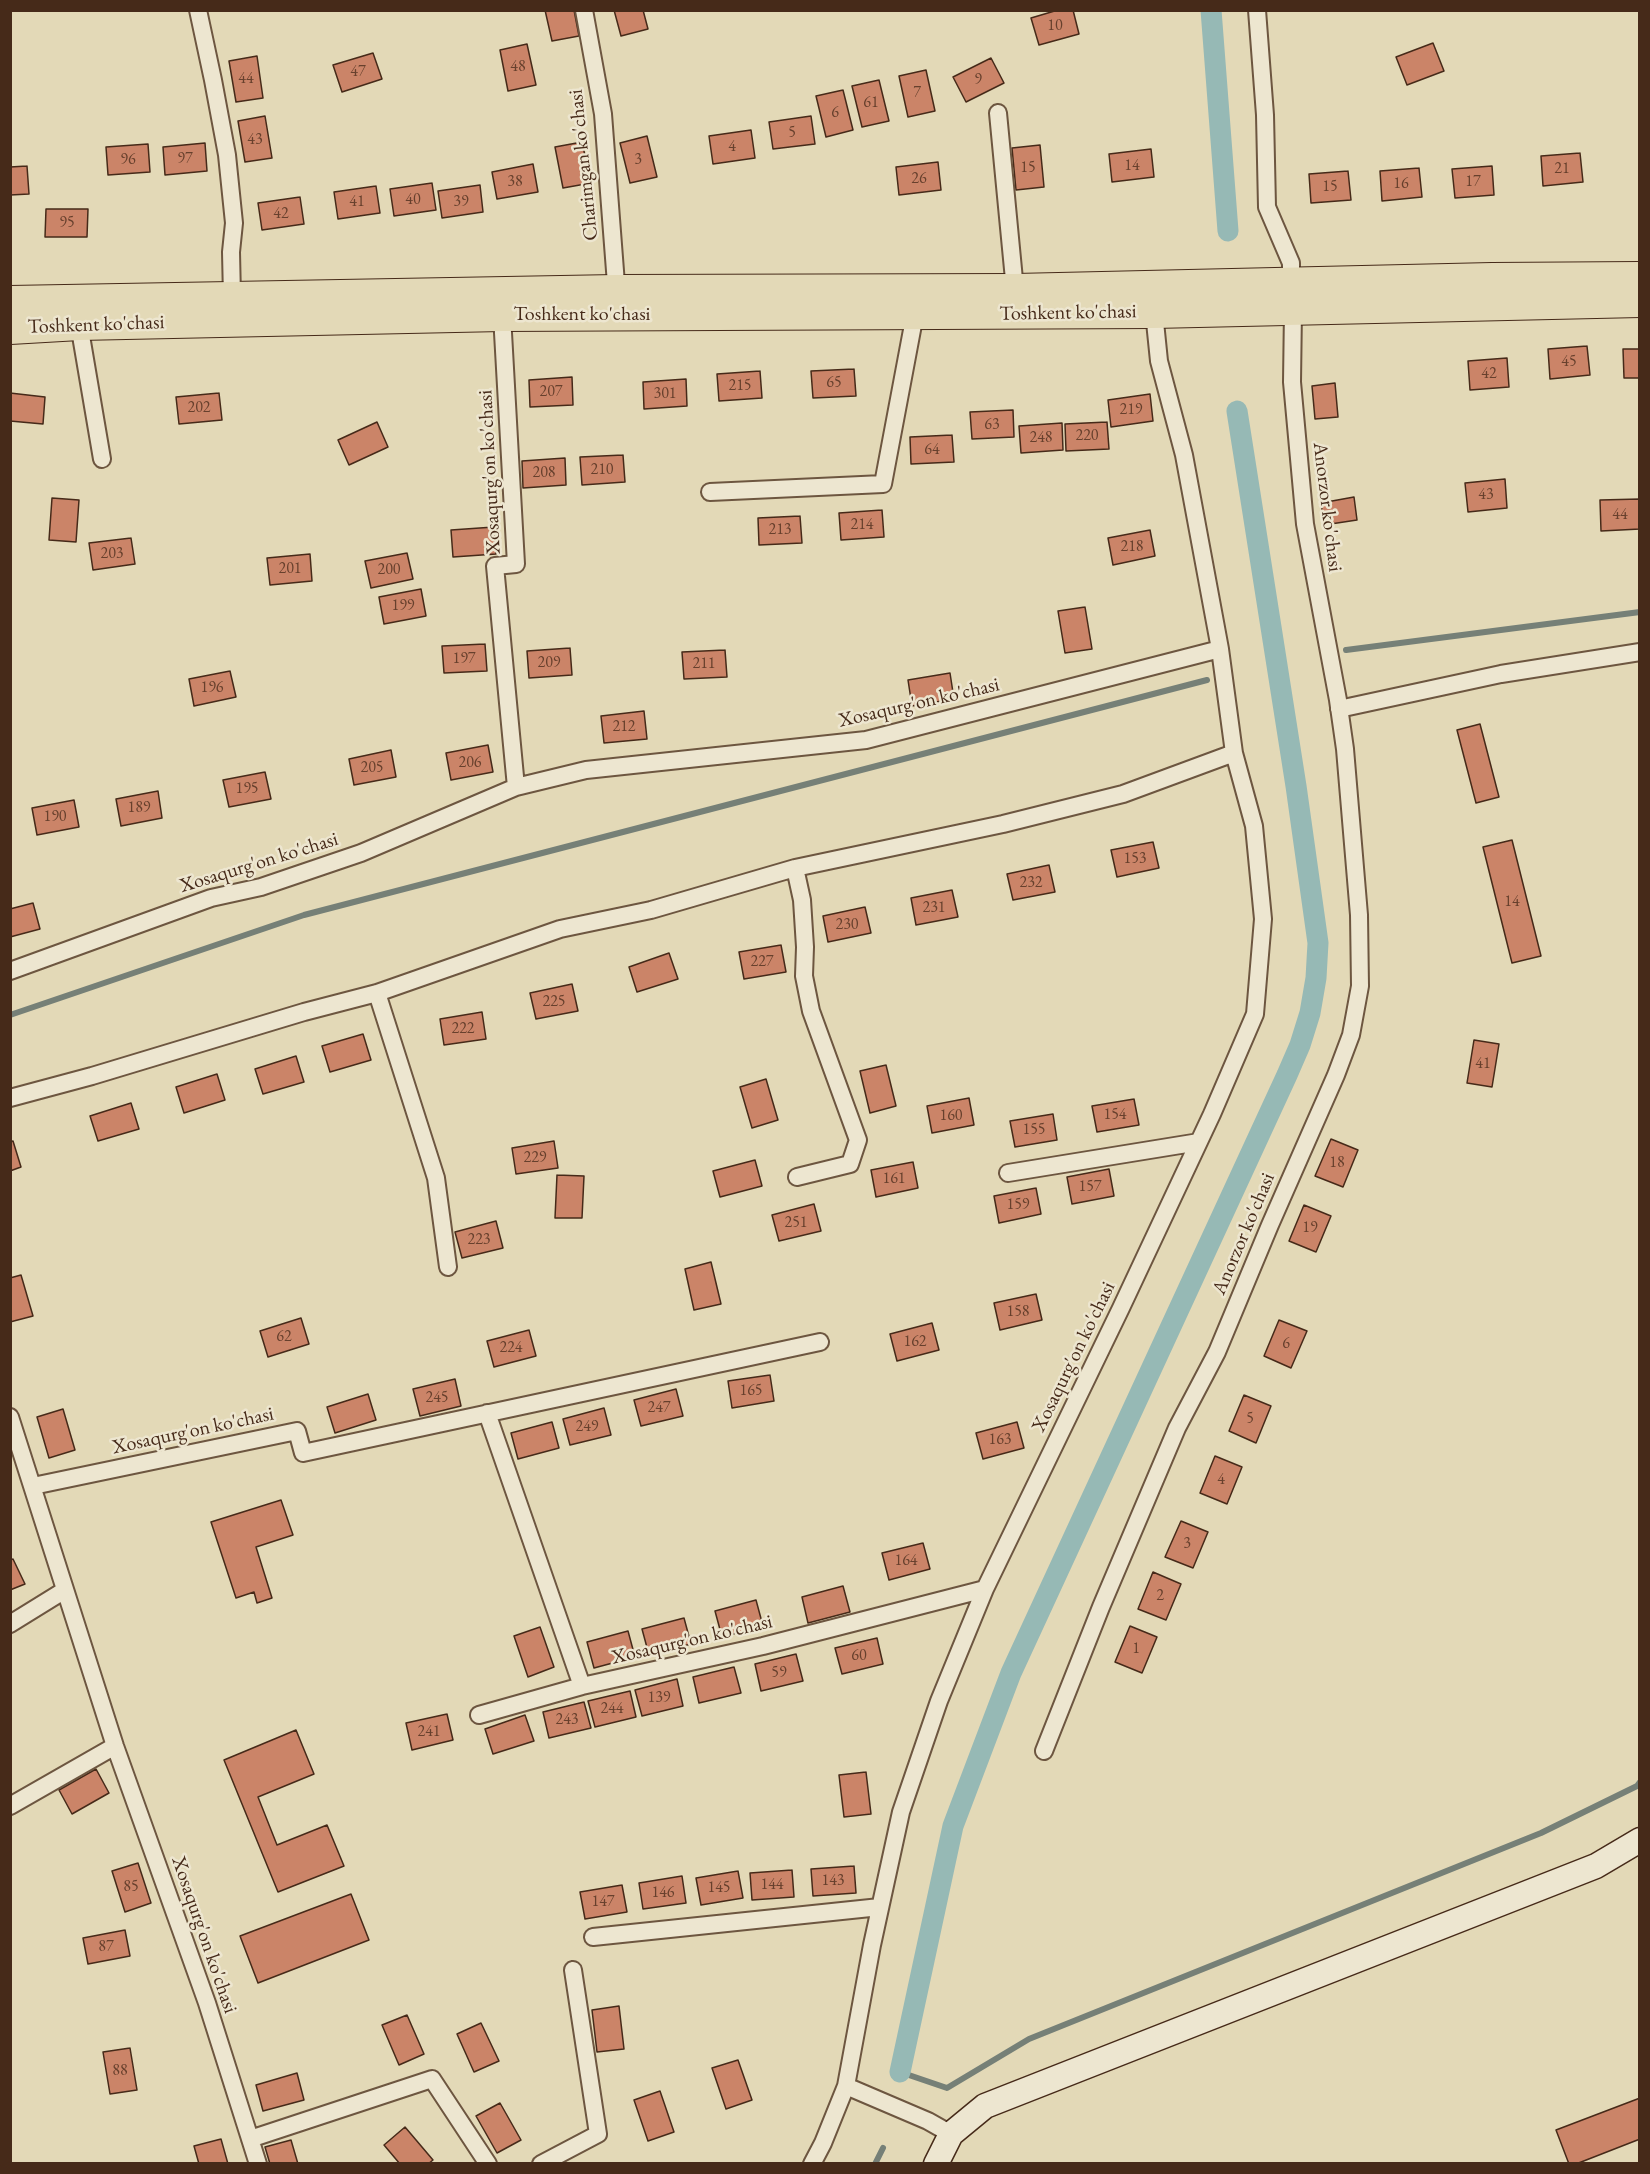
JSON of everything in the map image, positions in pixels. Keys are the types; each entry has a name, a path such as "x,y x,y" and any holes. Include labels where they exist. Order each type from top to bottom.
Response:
{"highway":[{"path":"1292,297 1492,279 1640,278"},
{"name":"Toshkent ko'chasi","path":"10,328 79,324 502,315 617,304 1015,290 1153,300"},
{"name":"Toshkent ko'chasi","path":"10,302 232,297 617,304 915,314 1153,300"},
{"path":"1153,300 1292,297 1640,302"}],"street":[{"path":"198,10 227,155 234,223 231,252 232,297"},
{"name":"Charimgan ko'chasi","path":"584,10 603,114 617,304"},
{"name":"Anorzor ko'chasi","path":"1044,1751 1101,1607 1177,1428 1217,1352 1336,1075 1352,1035 1360,986 1359,915 1345,749 1305,524 1292,382 1291,263 1267,207 1265,115 1257,10"},
{"path":"998,113 1015,290"},
{"name":"Xosaqurg'on ko'chasi","path":"812,2163 823,2143 846,2086 880,1907 901,1812 939,1701 985,1589 1126,1298 1199,1142 1255,1014 1263,919 1254,826 1234,753 1220,649 1185,455 1159,361 1153,300"},
{"path":"710,492 883,484 915,314"},
{"name":"Xosaqurg'on ko'chasi","path":"502,315 516,564 495,566 516,787"},
{"path":"79,324 102,459"},
{"name":"Xosaqurg'on ko'chasi","path":"10,971 211,898 261,887 362,853 516,787 586,770 866,740 1220,649"},
{"path":"1339,709 1501,674 1640,652"},
{"path":"10,1098 92,1076 304,1012 377,993 560,929 651,910 795,868 1003,824 1123,794 1234,753"},
{"path":"795,868 802,900 804,976 811,1011 858,1140 850,1164 797,1177"},
{"path":"377,993 436,1178 448,1267"},
{"path":"1008,1173 1199,1142"},
{"name":"Xosaqurg'on ko'chasi","path":"33,1486 297,1431 303,1453 820,1342"},
{"path":"487,1413 582,1686"},
{"name":"Xosaqurg'on ko'chasi","path":"10,1417 115,1746 207,2003 258,2163"},
{"name":"Xosaqurg'on ko'chasi","path":"479,1715 582,1686 763,1646 985,1589"},
{"path":"10,1624 65,1590"},
{"path":"10,1806 115,1746"},
{"path":"936,2163 951,2134 985,2106 1596,1866 1640,1840"},
{"path":"594,1937 880,1907"},
{"path":"541,2163 598,2134 573,1970"},
{"path":"250,2139 432,2079 488,2163"},
{"path":"846,2086 928,2121 951,2134"}],"building":[{"path":"545,10 574,10 579,36 552,41"},
{"path":"614,10 643,10 648,29 621,36"},
{"path":"1058,10 1073,10 1079,34 1039,45 1031,18"},
{"path":"1433,43 1444,71 1407,85 1396,57"},
{"path":"527,44 536,85 508,91 500,50"},
{"path":"373,53 382,79 342,92 333,65"},
{"path":"257,56 263,98 236,102 229,61"},
{"path":"991,58 1004,83 966,102 953,77"},
{"path":"926,70 935,111 908,117 899,76"},
{"path":"879,80 889,121 862,127 852,86"},
{"path":"843,90 853,130 826,137 816,96"},
{"path":"265,116 272,158 245,162 238,121"},
{"path":"811,116 815,144 773,149 769,122"},
{"path":"751,130 755,158 713,164 709,136"},
{"path":"647,136 657,177 630,183 620,143"},
{"path":"582,142 591,183 563,188 555,147"},
{"path":"205,143 207,171 165,175 163,147"},
{"path":"148,144 150,172 108,175 106,147"},
{"path":"1040,145 1044,187 1016,190 1012,148"},
{"path":"1151,149 1154,177 1112,182 1109,154"},
{"path":"1580,153 1583,182 1543,186 1541,156"},
{"path":"938,162 941,190 899,195 896,167"},
{"path":"533,164 538,192 497,199 492,172"},
{"path":"27,166 29,194 10,195 10,167"},
{"path":"1492,166 1494,195 1455,198 1452,169"},
{"path":"1419,168 1422,197 1382,201 1380,171"},
{"path":"1348,171 1351,200 1311,203 1309,174"},
{"path":"432,183 436,210 394,216 390,189"},
{"path":"480,185 483,212 442,218 438,191"},
{"path":"376,186 380,213 338,219 334,192"},
{"path":"300,197 304,224 262,230 258,203"},
{"path":"46,209 88,209 87,237 45,237"},
{"path":"1587,346 1590,375 1550,379 1548,349"},
{"path":"1623,349 1640,349 1640,378 1624,378"},
{"path":"1507,358 1509,387 1470,390 1468,361"},
{"path":"854,369 856,396 813,398 811,371"},
{"path":"760,371 762,398 719,401 717,374"},
{"path":"572,377 573,405 530,407 529,380"},
{"path":"686,379 687,406 644,409 643,382"},
{"path":"1335,383 1338,417 1315,419 1312,386"},
{"path":"10,393 45,397 43,424 10,421"},
{"path":"219,393 222,420 179,424 176,397"},
{"path":"1150,394 1153,421 1111,427 1108,400"},
{"path":"1013,410 1014,437 972,439 970,412"},
{"path":"377,422 388,447 349,465 338,440"},
{"path":"1107,422 1109,449 1066,451 1065,424"},
{"path":"1062,423 1063,450 1021,453 1019,426"},
{"path":"952,435 954,462 911,464 910,437"},
{"path":"623,455 625,482 582,485 580,457"},
{"path":"565,458 566,485 523,488 522,461"},
{"path":"1505,479 1507,508 1468,512 1465,483"},
{"path":"1354,497 1357,520 1324,525 1321,503"},
{"path":"52,498 79,500 76,542 49,540"},
{"path":"1640,499 1640,529 1601,531 1600,500"},
{"path":"882,510 884,537 841,540 839,513"},
{"path":"800,516 802,543 759,545 758,518"},
{"path":"494,527 496,554 453,557 451,530"},
{"path":"1150,530 1155,556 1113,565 1108,538"},
{"path":"131,538 135,564 93,570 89,543"},
{"path":"407,553 413,579 371,588 365,561"},
{"path":"310,554 312,581 270,585 267,558"},
{"path":"421,589 426,616 384,624 379,597"},
{"path":"1085,607 1092,649 1065,653 1058,611"},
{"path":"485,644 487,671 444,673 442,646"},
{"path":"570,648 572,675 529,678 527,651"},
{"path":"725,650 727,677 684,679 682,652"},
{"path":"230,671 236,697 194,706 189,679"},
{"path":"950,673 954,699 912,706 908,680"},
{"path":"644,711 647,739 604,743 601,716"},
{"path":"1480,724 1499,797 1476,803 1457,730"},
{"path":"488,745 493,772 451,780 446,753"},
{"path":"391,750 396,777 354,785 349,759"},
{"path":"265,772 271,799 229,807 223,780"},
{"path":"158,791 162,818 121,826 116,799"},
{"path":"74,800 79,827 37,835 32,808"},
{"path":"1512,840 1541,956 1512,963 1483,847"},
{"path":"1153,842 1159,868 1117,877 1111,850"},
{"path":"1049,865 1055,892 1013,900 1007,874"},
{"path":"952,890 958,917 916,925 911,898"},
{"path":"33,903 40,929 10,937 10,909"},
{"path":"865,907 871,933 828,942 823,916"},
{"path":"781,945 786,972 744,979 739,952"},
{"path":"669,953 678,979 637,992 629,967"},
{"path":"572,984 578,1011 536,1019 530,993"},
{"path":"482,1012 486,1039 444,1045 440,1019"},
{"path":"363,1034 371,1060 330,1072 322,1046"},
{"path":"1474,1040 1499,1044 1492,1087 1467,1083"},
{"path":"296,1056 304,1082 263,1094 255,1069"},
{"path":"886,1065 896,1106 870,1113 860,1071"},
{"path":"217,1074 225,1100 184,1113 176,1087"},
{"path":"766,1079 778,1120 752,1128 740,1087"},
{"path":"969,1098 974,1125 932,1133 927,1106"},
{"path":"1134,1099 1139,1125 1097,1132 1092,1106"},
{"path":"131,1103 139,1129 98,1141 90,1116"},
{"path":"1053,1114 1057,1140 1015,1147 1010,1121"},
{"path":"1331,1139 1358,1150 1343,1187 1315,1176"},
{"path":"13,1141 21,1167 10,1171 10,1142"},
{"path":"554,1141 558,1168 516,1174 512,1148"},
{"path":"755,1160 762,1186 720,1197 713,1171"},
{"path":"913,1162 918,1188 876,1197 871,1170"},
{"path":"1109,1169 1114,1196 1072,1204 1067,1177"},
{"path":"557,1175 584,1176 582,1218 555,1218"},
{"path":"1036,1188 1041,1214 999,1223 994,1196"},
{"path":"814,1204 821,1231 779,1241 772,1215"},
{"path":"1304,1205 1331,1216 1316,1252 1289,1241"},
{"path":"496,1221 503,1248 462,1258 455,1232"},
{"path":"711,1262 721,1304 694,1310 685,1269"},
{"path":"21,1275 33,1316 10,1322 10,1278"},
{"path":"1036,1294 1042,1320 1000,1330 994,1303"},
{"path":"301,1318 309,1344 268,1357 260,1331"},
{"path":"1279,1320 1307,1331 1291,1368 1264,1356"},
{"path":"932,1323 939,1350 897,1361 890,1334"},
{"path":"529,1330 536,1356 494,1367 487,1341"},
{"path":"770,1375 774,1401 732,1408 728,1381"},
{"path":"455,1379 461,1406 420,1416 413,1389"},
{"path":"676,1389 683,1416 641,1426 634,1400"},
{"path":"368,1394 376,1420 335,1433 327,1407"},
{"path":"1244,1395 1271,1406 1256,1443 1229,1431"},
{"path":"604,1408 611,1435 570,1445 563,1419"},
{"path":"63,1409 75,1450 49,1458 37,1417"},
{"path":"552,1422 559,1448 518,1459 511,1433"},
{"path":"1017,1422 1024,1448 983,1459 976,1433"},
{"path":"1215,1456 1242,1467 1227,1504 1200,1493"},
{"path":"281,1500 293,1535 256,1547 272,1598 257,1603 254,1592 236,1598 211,1522"},
{"path":"1181,1521 1208,1532 1193,1568 1165,1557"},
{"path":"923,1543 930,1569 889,1580 882,1553"},
{"path":"13,1559 25,1584 10,1590 10,1560"},
{"path":"1153,1572 1181,1584 1166,1620 1138,1609"},
{"path":"843,1586 850,1612 808,1623 802,1597"},
{"path":"756,1600 763,1626 722,1637 715,1611"},
{"path":"684,1618 691,1644 649,1655 642,1629"},
{"path":"1130,1626 1157,1637 1142,1673 1115,1662"},
{"path":"540,1627 554,1667 528,1677 514,1636"},
{"path":"628,1631 635,1657 594,1668 587,1642"},
{"path":"877,1638 883,1664 842,1674 835,1648"},
{"path":"796,1654 803,1681 761,1691 755,1664"},
{"path":"734,1667 741,1693 699,1703 693,1677"},
{"path":"677,1679 683,1706 642,1716 635,1690"},
{"path":"630,1691 636,1717 595,1727 588,1701"},
{"path":"584,1702 591,1728 549,1738 543,1712"},
{"path":"447,1714 453,1740 412,1750 406,1723"},
{"path":"525,1715 534,1741 493,1754 485,1729"},
{"path":"296,1730 314,1774 258,1797 277,1845 327,1825 344,1866 278,1892 224,1760"},
{"path":"96,1769 109,1793 72,1814 59,1790"},
{"path":"866,1772 871,1814 844,1817 839,1775"},
{"path":"138,1863 151,1903 125,1912 112,1871"},
{"path":"854,1866 856,1893 813,1896 811,1869"},
{"path":"792,1870 794,1897 752,1900 750,1873"},
{"path":"738,1871 743,1898 701,1905 696,1878"},
{"path":"682,1876 686,1903 643,1909 639,1883"},
{"path":"622,1885 627,1912 585,1919 580,1892"},
{"path":"351,1894 369,1940 258,1983 240,1936"},
{"path":"125,1930 130,1956 88,1964 83,1938"},
{"path":"619,2006 624,2049 597,2052 592,2010"},
{"path":"407,2015 424,2054 399,2065 382,2025"},
{"path":"481,2023 499,2061 474,2072 457,2034"},
{"path":"130,2048 137,2090 110,2094 103,2052"},
{"path":"738,2060 752,2100 726,2109 712,2068"},
{"path":"297,2073 304,2100 263,2111 256,2085"},
{"path":"660,2091 674,2132 648,2141 634,2100"},
{"path":"1640,2098 1640,2139 1576,2164 1569,2164 1556,2130"},
{"path":"500,2103 521,2140 497,2153 476,2116"},
{"path":"405,2127 433,2160 428,2164 400,2164 384,2145"},
{"path":"221,2139 228,2164 199,2164 194,2146"},
{"path":"291,2140 298,2164 270,2164 265,2147"}],"waterway":[{"path":"1211,10 1228,231"},
{"path":"900,2072 953,1826 1011,1673 1287,1075 1310,1013 1316,978 1318,943 1296,786 1237,411"},
{"path":"1346,650 1640,612"},
{"path":"10,1015 304,915 1207,680"},
{"path":"900,2072 947,2088 1029,2039 1541,1833 1637,1786 1640,1782"},
{"path":"875,2164 883,2148"}]}
